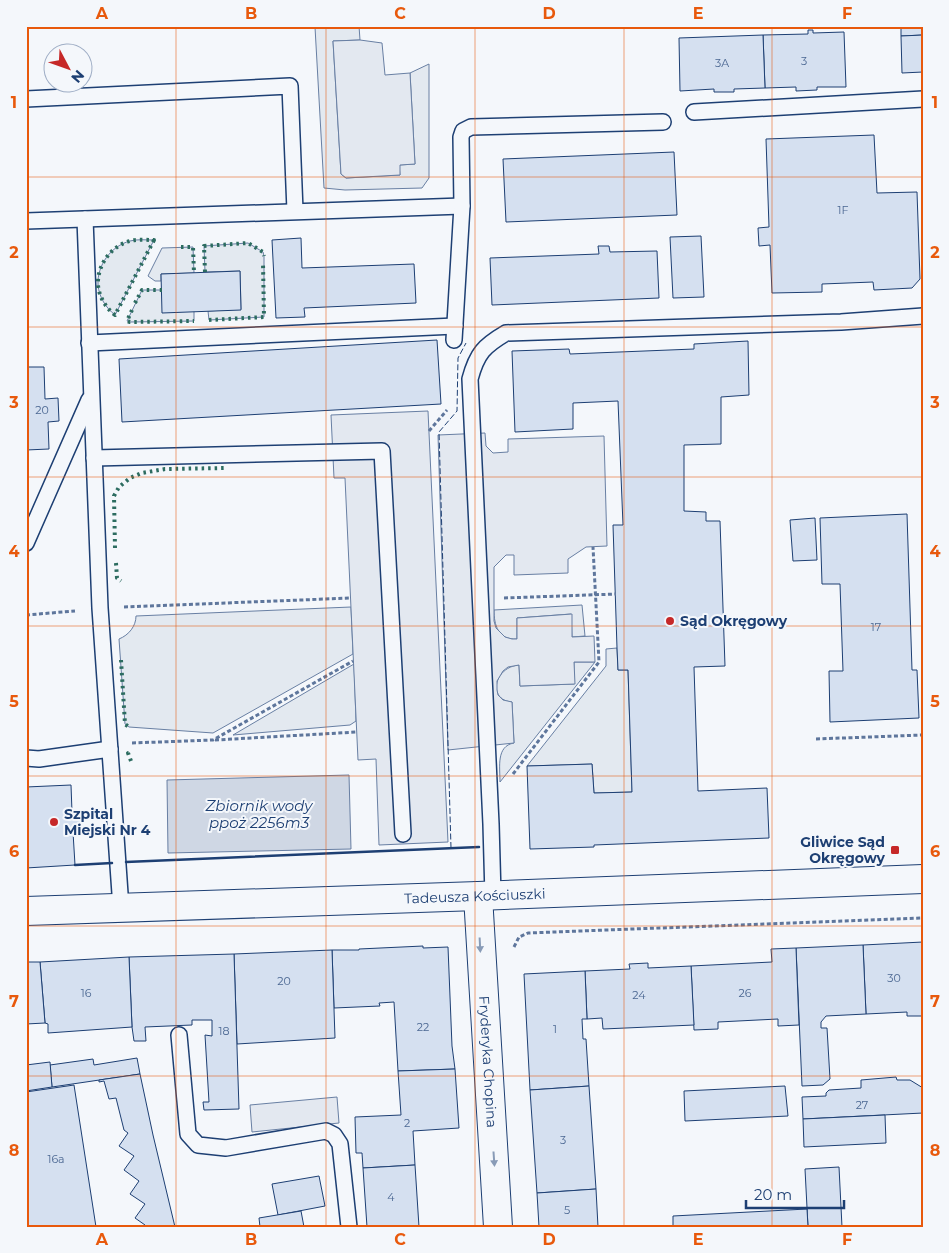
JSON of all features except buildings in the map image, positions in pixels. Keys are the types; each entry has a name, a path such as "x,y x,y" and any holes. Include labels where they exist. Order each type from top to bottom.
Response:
{"street":[{"name":"Tadeusza Kościuszki","path":"26,911 923,879"},
{"name":"Fryderyka Chopina","path":"485,896 498,1227"}],"lane":[{"path":"26,99 290,86 295,212"},
{"path":"694,112 923,99"},
{"path":"89,343 454,333 462,206 461,136 463,131 471,127 663,122"},
{"path":"26,221 462,206"},
{"path":"84,219 100,608 121,908"},
{"path":"485,896 492,824 470,378 474,364 484,347 506,333 840,322 923,316"},
{"path":"26,543 91,396"},
{"path":"94,458 382,451 403,834"},
{"path":"26,758 39,760 110,747"},
{"path":"179,1035 188,1134 198,1145 226,1148 326,1131 334,1135 340,1144 349,1227"}],"path":[{"path":"511,777 599,662 593,547"},
{"path":"481,599 616,594"},
{"path":"26,615 100,608 350,598"},
{"path":"213,740 353,661"},
{"path":"110,747 357,732"},
{"path":"816,739 923,735"},
{"path":"514,955 514,946 519,937 528,932 923,918"}],"shaded area":[{"path":"359,26 360,40 333,41 341,174 346,178 400,175 399,165 415,164 410,73 429,64 429,178 422,188 345,190 324,188 315,27"},
{"path":"360,40 382,43 385,75 410,73 415,164 400,165 400,175 346,178 341,174 333,41"},
{"path":"154,240 115,315 104,302 98,285 100,270 106,257 117,247 130,241"},
{"path":"248,243 263,252 264,256 264,317 209,320 208,311 241,309 240,271 205,272 204,246"},
{"path":"193,247 194,273 161,274 161,281 155,281 148,276 162,248"},
{"path":"142,290 162,290 194,311 194,321 127,321"},
{"path":"428,411 448,842 379,845 376,759 358,760 345,478 334,478 331,415"},
{"path":"485,433 486,446 493,453 508,452 508,439 604,436 607,546 586,547 568,559 568,573 514,575 514,555 506,555 494,567 494,621 496,628 505,637 517,639 517,618 572,614 572,637 594,636 595,662 574,662 575,684 520,686 519,665 508,667 497,681 497,690 498,695 503,700 512,702 514,743 448,750 438,435"},
{"path":"582,605 585,636 572,637 571,614 517,618 517,639 505,637 496,626 494,610"},
{"path":"351,607 353,654 213,733 129,727 125,724 119,639 131,630 136,616"},
{"path":"617,648 618,670 628,670 632,792 594,793 592,764 527,766 606,666 606,649"},
{"path":"574,662 595,662 500,782 500,758 504,748 514,743 512,702 504,700 499,696 497,684 499,677 510,667 519,665 520,686 574,684"},
{"path":"354,664 356,721 350,725 233,735"},
{"path":"337,1097 339,1123 252,1132 250,1105"}],"water":[{"name":"Zbiornik wody ppoż 2256m3","path":"349,775 351,849 168,853 167,780"}],"hedge":[{"path":"154,240 115,315 104,302 98,285 100,270 106,257 117,247 130,241 154,240"},
{"path":"205,272 204,246 248,243 263,252 264,256"},
{"path":"181,247 193,247 194,273"},
{"path":"209,320 264,317 263,263"},
{"path":"135,303 142,290 162,290"},
{"path":"132,310 127,321 130,322 194,321"},
{"path":"115,548 114,496 119,487 130,478 142,473 165,469 227,468"},
{"path":"116,563 117,578 121,581"},
{"path":"121,660 125,724 129,727"},
{"path":"131,761 128,753 132,753"}],"fence":[{"path":"451,848 439,432 457,411 458,358 466,343"}],"wall":[{"path":"126,862 479,847"},
{"path":"75,865 112,863"}],"place":[{"name":"Sąd Okręgowy","path":"670,621"},
{"name":"Szpital Miejski Nr 4","path":"54,822"},
{"name":"Gliwice Sąd Okręgowy","path":"895,850"}]}
